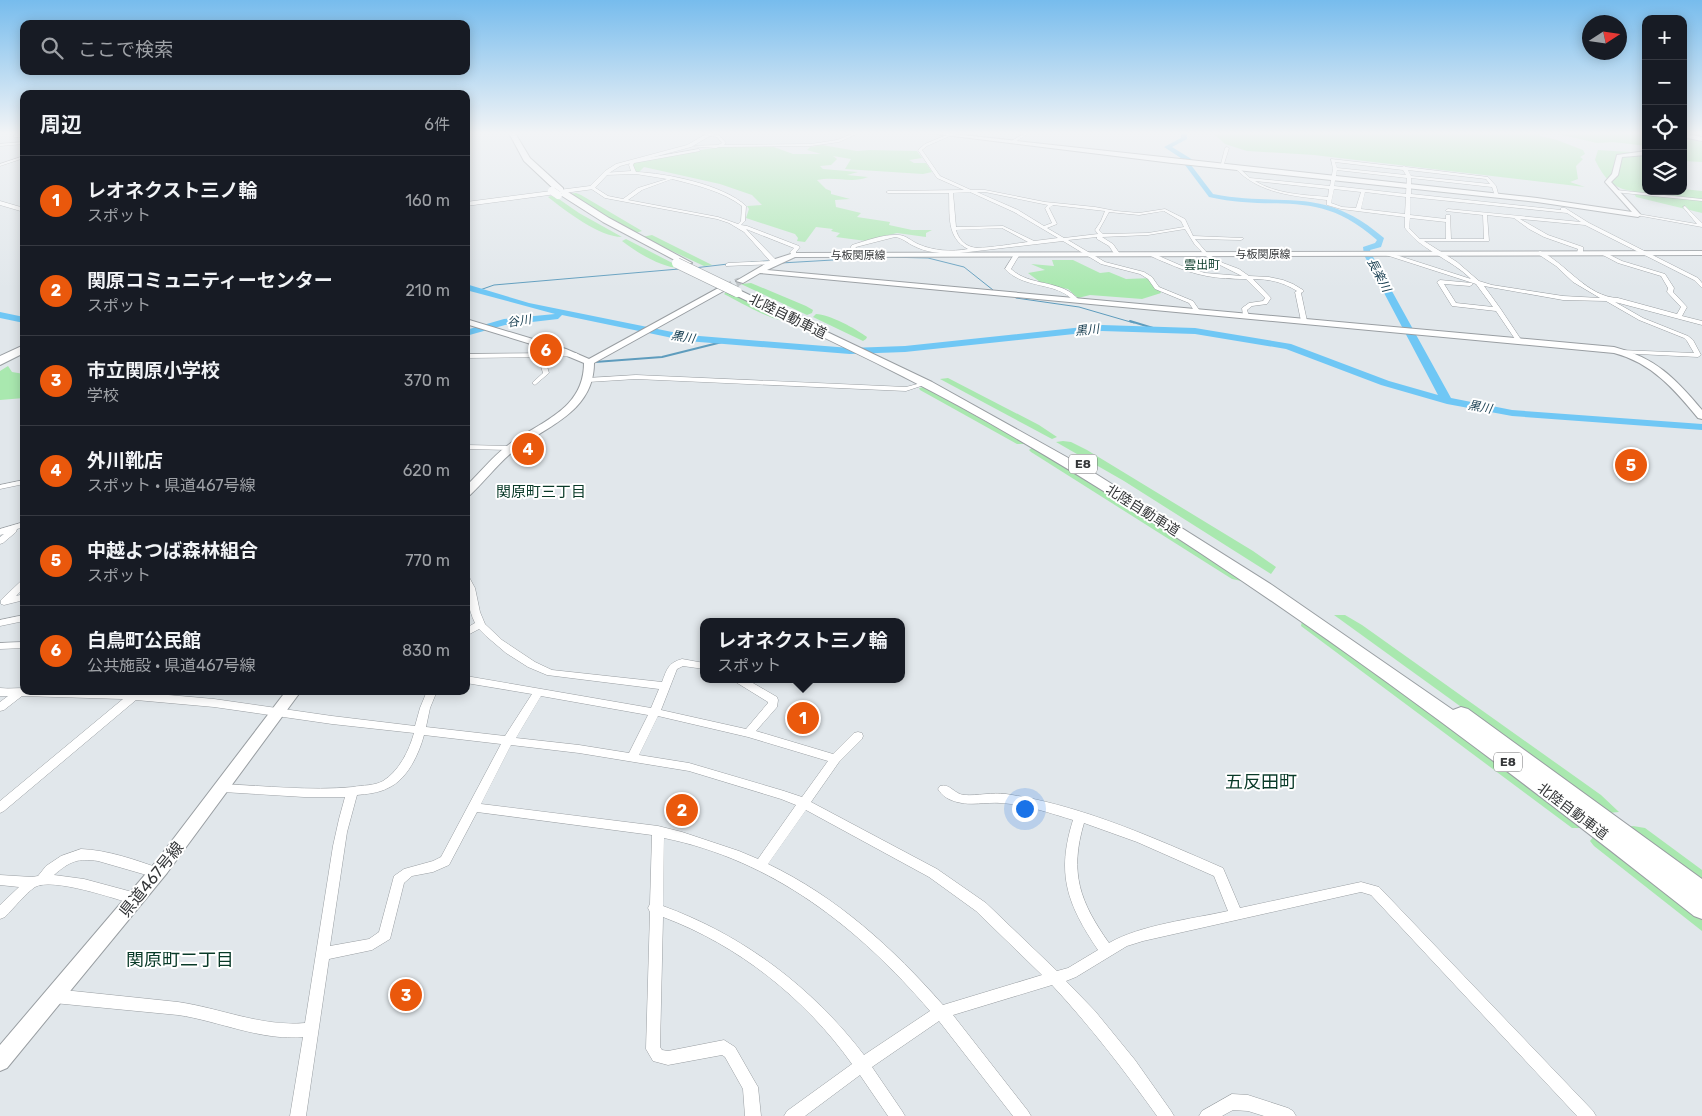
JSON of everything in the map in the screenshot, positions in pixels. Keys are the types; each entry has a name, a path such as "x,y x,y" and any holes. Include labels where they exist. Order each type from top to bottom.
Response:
{"highway":[{"name":"北陸自動車道","path":"550,185 577,209 631,237 682,263 740,287 853,341 1072,466 1257,579 1482,729 1702,892"},
{"name":"北陸自動車道","path":"552,185 559,193"},
{"name":"北陸自動車道","path":"740,287 838,340 890,363"},
{"path":"0,361 20,350"},
{"path":"0,366 20,355"},
{"name":"北陸自動車道","path":"1317,619 1702,909"}],"main road":[{"path":"470,203 592,188 595,185"},
{"path":"1393,185 1556,202 1638,216"},
{"path":"1611,185 1638,216"},
{"path":"0,202 20,207"},
{"name":"与板関原線","path":"740,287 758,271 794,255 1702,253"},
{"path":"758,271 1404,330 1620,352 1643,359 1659,368 1702,416"},
{"path":"589,362 725,288"},
{"path":"470,322 576,355 589,362"},
{"path":"470,489 511,448 563,416 588,380 589,362"},
{"name":"県道467号線","path":"0,1061 157,874 291,695"}],"street":[{"path":"624,200 640,189 652,185"},
{"path":"698,185 739,201 745,208 741,226"},
{"path":"955,185 1016,211 1104,263 1142,273 1150,278 1157,288 1189,300 1194,304 1197,311"},
{"path":"1257,185 1276,191 1330,199"},
{"path":"1305,185 1567,212"},
{"path":"1485,185 1494,186 1496,196 1502,206 1537,234 1560,243 1581,248 1580,253"},
{"path":"1409,187 1406,216 1407,228 1419,240 1462,268 1478,284 1498,308 1519,341"},
{"path":"592,188 608,197 718,218 762,232 798,247 794,255"},
{"path":"1332,188 1329,204 1358,210 1448,221"},
{"path":"1358,210 1363,191"},
{"path":"1616,191 1702,200"},
{"path":"888,192 991,192 1052,204 1107,211 1139,214 1165,210 1181,218 1185,228 1193,237 1195,244 1219,264 1240,272 1269,300 1248,306 1244,309 1246,316"},
{"path":"951,192 953,229 960,242 973,250"},
{"path":"1447,200 1449,240"},
{"path":"1556,202 1567,212 1587,224 1696,279 1702,286"},
{"path":"1044,227 1055,224 1047,212 1047,208 1052,204"},
{"path":"1685,207 1702,226"},
{"path":"1448,210 1587,224"},
{"path":"1107,211 1103,222 1097,229 1101,235 1099,238 1110,245 1117,254"},
{"path":"1419,240 1487,240 1485,214"},
{"path":"1638,216 1702,226"},
{"path":"741,226 775,262"},
{"path":"953,229 1003,227 1032,242"},
{"path":"849,254 854,246 891,236 902,236 929,250 973,250 1032,242 1101,235 1144,234 1185,228"},
{"path":"1193,237 1241,239"},
{"path":"1540,253 1558,265 1575,282 1642,319 1686,337 1690,340 1698,355 1620,352"},
{"path":"1602,253 1620,262 1663,275 1671,288 1670,292 1684,307 1679,316"},
{"path":"1017,254 1008,269 1011,272 1030,283 1067,292 1076,300"},
{"path":"1150,254 1210,276 1273,280 1299,289 1304,321"},
{"path":"1388,254 1478,284"},
{"path":"728,265 775,262"},
{"path":"1498,308 1454,305 1440,282 1478,284 1563,298 1608,299 1679,316 1702,324"},
{"path":"470,356 576,355"},
{"path":"535,383 546,373 543,364 548,356"},
{"path":"588,380 636,377 906,389 921,385"},
{"path":"470,447 511,448"},
{"path":"0,488 20,483"},
{"path":"0,532 20,526"},
{"path":"0,541 20,526"},
{"path":"2,602 20,586"},
{"path":"470,592 480,624 518,656 541,670 560,674 664,686"},
{"path":"2,602 20,598"},
{"path":"0,623 20,619"},
{"path":"470,630 480,624"},
{"path":"0,646 20,645"},
{"path":"632,757 655,712 673,667 682,662 700,665"},
{"path":"470,681 655,712 748,733 835,759"},
{"path":"744,683 772,700 772,704 748,733"},
{"path":"0,692 20,691"},
{"path":"322,954 372,944 385,935 398,880 404,873 410,870 439,865 445,860 508,741 540,691"},
{"path":"0,707 20,692"},
{"path":"0,808 136,695"},
{"path":"145,695 632,757 689,767 758,786 803,803 895,851 933,873 981,906 1055,979 1124,1058 1166,1116"},
{"path":"222,788 353,791 384,786 408,761 417,744 426,704 430,695"},
{"path":"760,866 835,759 858,736"},
{"path":"298,1116 337,851 344,814 353,791"},
{"path":"948,793 963,798 1002,798 1033,804 1155,845 1219,872 1236,914"},
{"path":"473,807 658,832 704,843 760,866 798,885 832,907 862,930 894,960 941,1012 1024,1116"},
{"path":"1079,819 1069,855 1074,890 1082,913 1107,952"},
{"path":"658,832 654,908 653,1050 658,1056 668,1058 706,1049 724,1047 730,1052 750,1087 754,1116"},
{"path":"0,913 49,870 64,860 81,854 157,874"},
{"path":"0,880 38,880 76,884 136,899"},
{"path":"792,1116 862,1065 941,1012 1055,979 1080,969 1122,942 1143,934 1360,886 1376,891 1588,1116"},
{"path":"654,908 719,938 768,969 802,996 862,1065 897,1116"},
{"path":"54,996 196,1011 262,1029 293,1033 312,1029"},
{"path":"1207,1116 1232,1102 1248,1103 1284,1115"}],"green space":[{"path":"723,185 822,185 831,191 831,194 850,199 835,200 836,207 861,213 857,217 890,222 889,225 912,230 932,230 926,233 926,237 897,233 866,241 836,237 840,233 831,231 833,229 816,227 805,242 797,241 798,238 795,234 746,218 749,209 747,206 762,205 752,195"},
{"path":"1615,185 1642,185 1642,195 1687,195 1687,189 1702,191 1702,213 1636,197 1633,191"},
{"path":"576,193 642,231 636,233 608,219 569,194"},
{"path":"553,195 579,213 622,237 603,233 583,222 548,197"},
{"path":"652,235 712,265 704,266 642,237"},
{"path":"626,239 682,268 667,266 650,259 622,241"},
{"path":"1052,260 1073,260 1100,273 1109,272 1126,279 1153,278 1161,293 1142,299 1090,295 1078,298 1068,289 1044,285 1028,273 1045,270 1031,264 1054,266"},
{"path":"751,283 806,306 813,310 812,313 807,315 741,284"},
{"path":"727,291 791,321 776,319 757,311 724,294"},
{"path":"816,314 835,319 867,337 863,341 813,317"},
{"path":"8,366 12,372 20,373 20,398 0,400 0,371"},
{"path":"948,378 1039,425 1057,437 1052,439 940,379"},
{"path":"924,387 1026,444 1017,444 919,388"},
{"path":"1056,442 1071,442 1087,450 1276,567 1271,574 1124,481"},
{"path":"1033,447 1246,582 1232,579 1031,452 1029,450"},
{"path":"1334,615 1345,615 1362,625 1601,795 1619,812 1608,813"},
{"path":"1302,621 1452,728 1583,828 1572,828 1301,626"},
{"path":"1627,827 1645,828 1702,870 1702,883"},
{"path":"1594,836 1702,920 1702,931 1594,846 1590,841"}],"waterway":[{"name":"長楽川","path":"1201,185 1211,196 1225,199 1295,201 1329,207 1353,219 1381,240 1378,245 1366,249 1368,255 1447,401"},
{"path":"781,263 885,257 928,258 964,267 993,290"},
{"path":"751,262 768,261"},
{"path":"694,268 728,264"},
{"path":"477,291 494,285 679,269"},
{"name":"黒川","path":"470,288 527,305 687,338 850,351 905,349 1102,328 1153,328 1195,331 1288,346 1385,383 1447,401"},
{"path":"1016,298 1079,307 1134,323"},
{"name":"谷川","path":"0,315 20,319"},
{"name":"谷川","path":"470,332 504,322 558,316"},
{"name":"黒川","path":"1130,321 1153,328"},
{"path":"595,362 662,357 722,342"},
{"name":"黒川","path":"1447,401 1512,413 1702,427"}],"tunnel":[{"path":"725,288 740,281"}],"place":[{"name":"白鳥町公民館","path":"546,350"},
{"name":"外川靴店","path":"528,449"},
{"name":"中越よつば森林組合","path":"1631,465"},
{"name":"レオネクスト三ノ輪","path":"803,718"},
{"name":"関原コミュニティーセンター","path":"682,810"},
{"name":"市立関原小学校","path":"406,995"}],"district":[{"name":"雲出町","path":"1202,265"},
{"name":"関原町三丁目","path":"541,492"},
{"name":"五反田町","path":"1261,782"},
{"name":"関原町二丁目","path":"180,960"}]}
